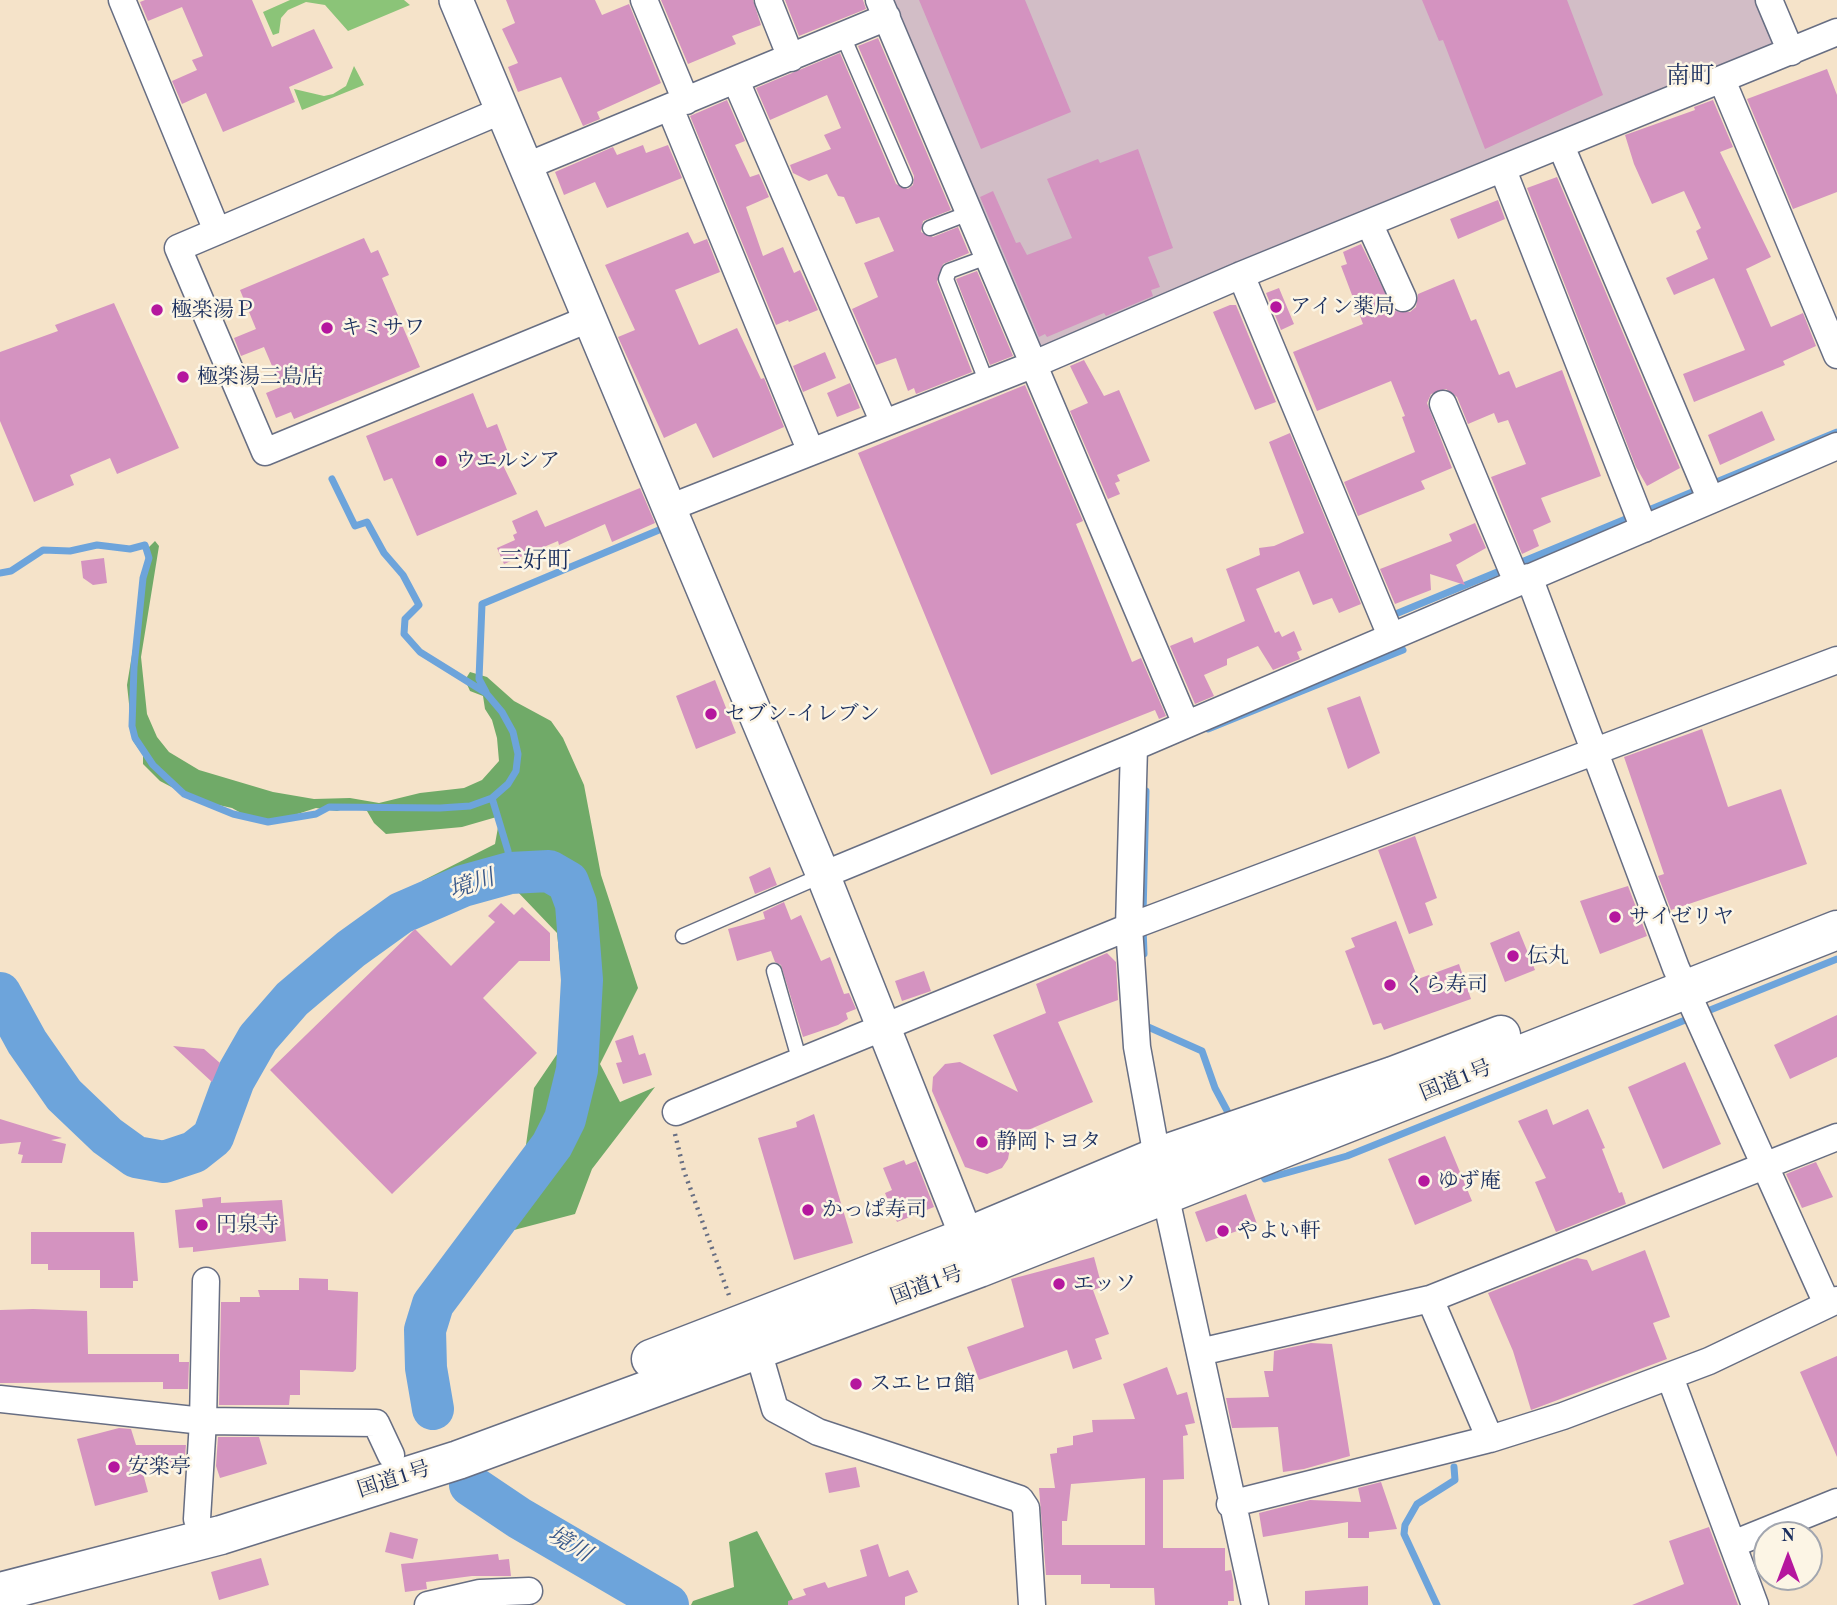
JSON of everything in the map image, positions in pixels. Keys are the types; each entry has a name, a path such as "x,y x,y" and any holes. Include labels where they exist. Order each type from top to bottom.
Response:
{"highway":[{"name":"国道1号","path":"0,1567 197,1519 749,1336 973,1253 1165,1194 1393,1107 1837,906"},
{"name":"国道1号","path":"973,1253 1157,1157 1681,977 1837,930"},
{"name":"国道1号","path":"0,1592 221,1535 458,1460 749,1336"}],"street":[{"path":"122,0 217,231"},
{"path":"456,0 823,875 973,1253"},
{"path":"643,0 678,105 811,452"},
{"path":"768,0 791,58"},
{"path":"1769,0 1791,52"},
{"path":"527,166 843,36 883,9 1186,724"},
{"path":"669,508 1032,365 1241,275 1837,32"},
{"path":"1722,80 1837,355"},
{"path":"736,82 884,423"},
{"path":"503,110 178,248 265,452 591,318"},
{"path":"1561,146 1710,498"},
{"path":"1503,170 1644,528"},
{"path":"1369,223 1403,298"},
{"path":"1241,275 1391,636"},
{"path":"1230,1504 1490,1439 1670,1377 1832,1302 1766,1167 1681,977 1595,752 1523,580 1443,404"},
{"path":"823,875 1134,747 1710,498 1837,446"},
{"path":"676,1112 1129,927 1837,660"},
{"path":"1134,747 1129,927 1137,1047 1157,1157 1230,1504 1255,1605"},
{"path":"1200,1352 1430,1299 1837,1137"},
{"path":"197,1519 203,1421 206,1281"},
{"path":"1430,1299 1490,1439"},
{"path":"749,1336 775,1409 818,1433 1020,1499 1026,1508 1032,1605"},
{"path":"1670,1377 1755,1605"},
{"path":"0,1399 203,1421 376,1423 391,1455"},
{"path":"1733,1544 1837,1502"},
{"path":"428,1605 480,1593 529,1591"}],"lane":[{"path":"843,36 905,180"},
{"path":"930,228 969,213"},
{"path":"987,257 949,271 946,279 987,383"},
{"path":"683,936 823,875"},
{"path":"774,971 800,1062"}],"path":[{"path":"676,1112 675,1138 684,1171 749,1336"}],"shaded area":[{"path":"886,0 1761,0 1780,45 1041,352"}],"green space":[{"path":"290,0 404,0 410,5 348,31 325,5 306,2 288,10 281,18 279,33 273,35 263,12"},
{"path":"354,66 364,85 302,110 294,89 324,96 333,94 346,86"},
{"path":"155,541 159,546 141,657 147,714 157,737 169,752 199,770 273,792 314,799 350,798 379,803 420,793 464,788 482,780 499,761 497,738 492,720 485,709 483,696 470,691 465,680 470,672 487,677 514,701 551,721 563,738 584,785 601,875 638,988 600,1064 620,1102 655,1087 592,1169 575,1214 514,1230 534,1088 568,1038 557,933 514,888 435,902 422,881 495,844 500,816 462,827 386,834 374,823 367,811 350,807 337,811 316,808 282,819 257,822 232,808 196,800 160,781 143,764 143,755 133,741 127,685 145,576 146,550"},
{"path":"757,1531 796,1605 691,1605 693,1601 734,1587 729,1542"}],"building":[{"path":"252,0 272,47 314,29 333,68 289,87 295,102 223,132 206,93 182,104 172,81 197,70 192,60 203,56 182,7 148,21 140,2"},
{"path":"506,0 595,0 602,15 629,4 661,83 597,112 600,119 583,126 561,77 518,92 508,67 518,63 502,29 515,23"},
{"path":"661,0 753,0 761,25 732,36 736,44 688,64"},
{"path":"785,0 863,0 866,9 799,36"},
{"path":"919,0 1025,0 1071,112 981,149"},
{"path":"1422,0 1567,0 1603,95 1485,149 1443,40 1439,41"},
{"path":"878,38 951,210 923,221 921,232 933,237 958,227 969,253 943,264 937,282 972,372 916,394 914,388 908,391 896,358 876,365 852,309 878,297 864,263 894,251 879,217 856,224 844,197 838,196 827,174 809,181 793,173 790,165 831,149 824,135 841,128 827,95 770,120 756,88 840,53 896,184 908,189 913,185 914,176 858,46"},
{"path":"1827,69 1837,95 1837,192 1793,209 1747,99"},
{"path":"727,100 745,141 735,145 750,177 759,174 769,197 746,207 763,256 783,247 794,273 800,270 818,310 789,322 788,320 776,325 690,116"},
{"path":"1713,100 1733,147 1720,152 1771,257 1746,269 1771,327 1803,313 1816,346 1783,361 1785,365 1694,402 1683,374 1745,350 1714,278 1674,295 1666,278 1708,259 1696,231 1701,228 1684,191 1652,204 1634,164 1625,135 1695,110 1694,107"},
{"path":"643,145 646,153 668,145 682,178 607,208 595,182 564,195 555,172 613,147 617,155"},
{"path":"1138,149 1173,248 1148,257 1160,287 1151,290 1153,296 1106,316 1104,313 1047,337 1045,334 1039,337 980,197 993,191 1016,243 1020,242 1027,255 1072,238 1047,179 1098,159 1100,163"},
{"path":"1557,177 1680,468 1647,486 1636,467 1527,188"},
{"path":"1498,200 1505,219 1458,239 1450,219"},
{"path":"688,232 694,244 707,239 720,272 675,290 699,345 737,328 761,379 764,378 784,427 713,458 696,423 664,438 618,337 635,330 605,265"},
{"path":"364,238 371,253 378,250 389,275 382,278 420,367 294,419 291,412 276,418 266,393 281,387 264,347 241,356 234,338 256,329 240,290"},
{"path":"1361,244 1394,311 1410,312 1416,307 1418,294 1454,279 1471,321 1476,319 1499,375 1509,371 1516,388 1562,370 1601,476 1541,498 1551,522 1533,530 1539,546 1522,554 1491,477 1526,464 1508,420 1498,423 1494,413 1468,424 1457,397 1446,389 1431,394 1427,403 1452,468 1421,481 1425,489 1358,516 1344,482 1415,452 1402,417 1405,416 1391,381 1317,411 1293,352 1363,324 1341,266 1347,264 1343,252"},
{"path":"977,271 1013,356 990,365 956,279"},
{"path":"1279,288 1294,324 1281,330 1266,293"},
{"path":"114,303 179,448 117,474 110,458 70,475 74,485 34,502 0,421 0,352 58,331 55,325"},
{"path":"1236,305 1276,402 1255,410 1213,312"},
{"path":"825,352 836,378 803,392 793,366"},
{"path":"1084,360 1104,396 1119,390 1150,461 1117,475 1120,481 1115,483 1120,494 1108,499 1070,411 1088,403 1070,366"},
{"path":"850,383 860,408 837,417 827,393"},
{"path":"1025,385 1083,521 1076,524 1132,662 1141,658 1166,716 1159,719 1155,710 991,775 858,453"},
{"path":"473,393 487,428 497,424 509,455 500,459 517,494 417,536 392,478 384,481 366,436"},
{"path":"1762,411 1775,440 1720,465 1708,435"},
{"path":"1290,433 1361,604 1339,613 1332,598 1313,605 1299,571 1256,589 1275,633 1279,631 1282,637 1294,631 1302,650 1297,652 1300,659 1273,670 1258,646 1227,659 1227,665 1204,675 1214,696 1195,704 1170,646 1192,637 1194,643 1245,621 1226,569 1260,555 1259,548 1274,546 1304,533 1269,442"},
{"path":"640,488 655,523 612,542 605,524 559,545 558,541 504,564 497,548 515,540 513,535 517,533 512,521 537,510 545,527"},
{"path":"1475,523 1486,548 1456,565 1465,585 1430,574 1431,590 1395,604 1380,569 1452,541 1449,534"},
{"path":"104,558 107,583 93,585 83,578 81,561"},
{"path":"715,680 736,733 696,749 676,696"},
{"path":"1360,696 1380,753 1348,769 1327,708"},
{"path":"1702,729 1728,807 1781,789 1807,864 1671,910 1658,876 1664,874 1624,757"},
{"path":"1415,836 1437,898 1425,903 1433,925 1409,934 1378,850"},
{"path":"770,867 777,885 755,894 749,877"},
{"path":"1628,886 1647,936 1600,954 1580,901"},
{"path":"784,902 791,920 801,915 821,961 830,957 844,994 849,993 856,1009 846,1013 848,1019 838,1025 803,1037 781,965 775,962 771,951 737,961 728,929 765,919 763,912"},
{"path":"501,903 514,915 522,907 550,933 550,961 519,961 483,998 537,1053 392,1194 270,1070 415,929 451,966 495,922 488,916"},
{"path":"1396,921 1418,979 1459,964 1471,999 1384,1030 1381,1023 1373,1025 1345,951 1355,947 1351,938"},
{"path":"1519,931 1535,970 1505,982 1490,943"},
{"path":"1107,953 1116,962 1118,1000 1058,1022 1093,1102 1012,1137 1008,1159 1002,1168 987,1174 965,1167 932,1091 933,1077 945,1064 960,1062 1018,1092 993,1035 1046,1013 1036,984"},
{"path":"924,971 931,991 902,1001 895,981"},
{"path":"1837,1015 1837,1057 1790,1079 1774,1045"},
{"path":"633,1035 639,1055 645,1053 652,1075 623,1084 616,1063 622,1062 615,1041"},
{"path":"173,1046 204,1049 220,1063 212,1082"},
{"path":"1685,1062 1721,1144 1663,1169 1628,1087"},
{"path":"1547,1109 1553,1125 1588,1109 1605,1148 1602,1149 1619,1193 1622,1192 1626,1204 1556,1232 1535,1182 1546,1178 1518,1121"},
{"path":"814,1114 853,1243 794,1260 758,1138 797,1127 796,1122"},
{"path":"0,1119 62,1138 51,1140 66,1144 62,1163 21,1163 23,1155 18,1154 21,1142 0,1144"},
{"path":"1445,1136 1472,1201 1415,1225 1388,1159"},
{"path":"904,1160 906,1165 916,1161 934,1207 897,1222 885,1193 892,1190 883,1168"},
{"path":"1816,1162 1833,1197 1802,1208 1786,1174"},
{"path":"1246,1194 1257,1224 1206,1242 1195,1212"},
{"path":"221,1197 221,1203 282,1200 286,1241 193,1252 193,1247 179,1248 175,1210 203,1207 202,1199"},
{"path":"31,1232 134,1232 138,1281 133,1281 133,1288 100,1288 100,1270 48,1270 48,1264 31,1264"},
{"path":"1645,1250 1670,1317 1653,1323 1667,1359 1531,1410 1513,1351 1488,1293 1577,1258 1587,1260 1592,1271"},
{"path":"1094,1257 1102,1287 1093,1290 1109,1334 1095,1339 1102,1359 1073,1369 1067,1350 979,1380 967,1347 1024,1327 1011,1279"},
{"path":"299,1278 328,1279 328,1290 358,1292 356,1369 353,1372 300,1370 300,1395 290,1395 289,1405 219,1405 221,1302 240,1302 240,1297 260,1297 258,1290 299,1290"},
{"path":"0,1310 87,1311 88,1354 179,1354 179,1362 189,1362 188,1389 163,1389 163,1382 0,1383"},
{"path":"1311,1343 1332,1344 1350,1456 1283,1472 1278,1427 1232,1428 1226,1398 1269,1397 1264,1371 1273,1371 1274,1351"},
{"path":"1837,1356 1837,1457 1800,1372"},
{"path":"1167,1367 1177,1395 1187,1392 1195,1423 1185,1425 1188,1435 1183,1436 1184,1479 1163,1480 1163,1548 1225,1548 1225,1571 1231,1570 1233,1580 1234,1601 1228,1601 1228,1605 1155,1605 1154,1588 1110,1588 1110,1584 1081,1584 1081,1575 1046,1575 1039,1488 1055,1488 1050,1454 1057,1453 1057,1448 1073,1445 1073,1436 1093,1432 1092,1420 1135,1419 1123,1384","holes":["1145,1478 1145,1545 1062,1545 1062,1521 1067,1521 1071,1484"]},
{"path":"119,1428 131,1429 136,1445 186,1445 184,1466 141,1466 148,1492 95,1506 77,1439"},
{"path":"218,1437 259,1437 267,1464 220,1478 216,1466"},
{"path":"856,1467 860,1487 829,1493 825,1473"},
{"path":"1381,1482 1397,1529 1369,1532 1369,1538 1348,1538 1348,1522 1263,1537 1259,1513 1310,1500 1361,1502 1358,1488"},
{"path":"1709,1527 1738,1605 1632,1605 1684,1584 1669,1541"},
{"path":"390,1532 418,1539 413,1559 385,1552"},
{"path":"878,1544 889,1577 908,1570 918,1592 905,1597 905,1605 788,1605 788,1601 806,1595 803,1589 825,1582 828,1588 867,1576 860,1550"},
{"path":"498,1554 499,1560 509,1559 511,1576 472,1576 426,1582 427,1589 405,1592 401,1564"},
{"path":"261,1558 269,1585 219,1600 211,1572"},
{"path":"1368,1586 1368,1605 1305,1605 1305,1591"}],"waterway":[{"path":"1644,512 1837,432"},
{"path":"332,479 355,526 367,522 384,553 403,575 419,605 405,619 404,634 420,652 486,693 502,712 513,732 518,754 516,771 508,784 492,798"},
{"path":"1398,613 1633,516"},
{"path":"486,692 479,679 482,604 659,530"},
{"path":"0,573 11,571 43,550 70,551 97,545 130,549 145,545 149,558 143,578 134,667 132,726 135,738 153,765 184,794 233,814 268,822 316,814 329,807 440,808 470,806 492,798 508,851 510,873"},
{"path":"1208,729 1403,650"},
{"path":"1143,915 1146,791"},
{"name":"境川","path":"0,993 27,1042 64,1095 107,1136 136,1157 164,1162 194,1152 213,1137 234,1080 258,1038 292,999 351,949 401,913 463,886 510,873 549,871 568,882 576,904 582,980 577,1070 565,1119 552,1145 433,1304 425,1330 426,1368 433,1409"},
{"path":"1143,927 1144,954"},
{"path":"1259,1168 1265,1179 1347,1156 1837,959"},
{"path":"1146,1022 1146,1026 1202,1051 1215,1088 1231,1118"},
{"path":"1437,1605 1404,1534 1405,1525 1417,1504 1455,1480 1454,1467"},
{"name":"境川","path":"470,1485 519,1518 668,1605"}],"place":[{"name":"アイン薬局","path":"1276,307"},
{"name":"極楽湯Ｐ","path":"157,310"},
{"name":"キミサワ","path":"327,328"},
{"name":"極楽湯三島店","path":"183,377"},
{"name":"ウエルシア","path":"441,461"},
{"name":"セブン-イレブン","path":"711,714"},
{"name":"サイゼリヤ","path":"1615,917"},
{"name":"伝丸","path":"1513,956"},
{"name":"くら寿司","path":"1390,985"},
{"name":"静岡トヨタ","path":"982,1142"},
{"name":"ゆず庵","path":"1424,1181"},
{"name":"かっぱ寿司","path":"808,1210"},
{"name":"円泉寺","path":"202,1225"},
{"name":"やよい軒","path":"1223,1231"},
{"name":"エッソ","path":"1059,1284"},
{"name":"スエヒロ館","path":"856,1384"},
{"name":"安楽亭","path":"114,1467"}],"district":[{"name":"南町","path":"1690,77"},
{"name":"三好町","path":"535,562"}]}
